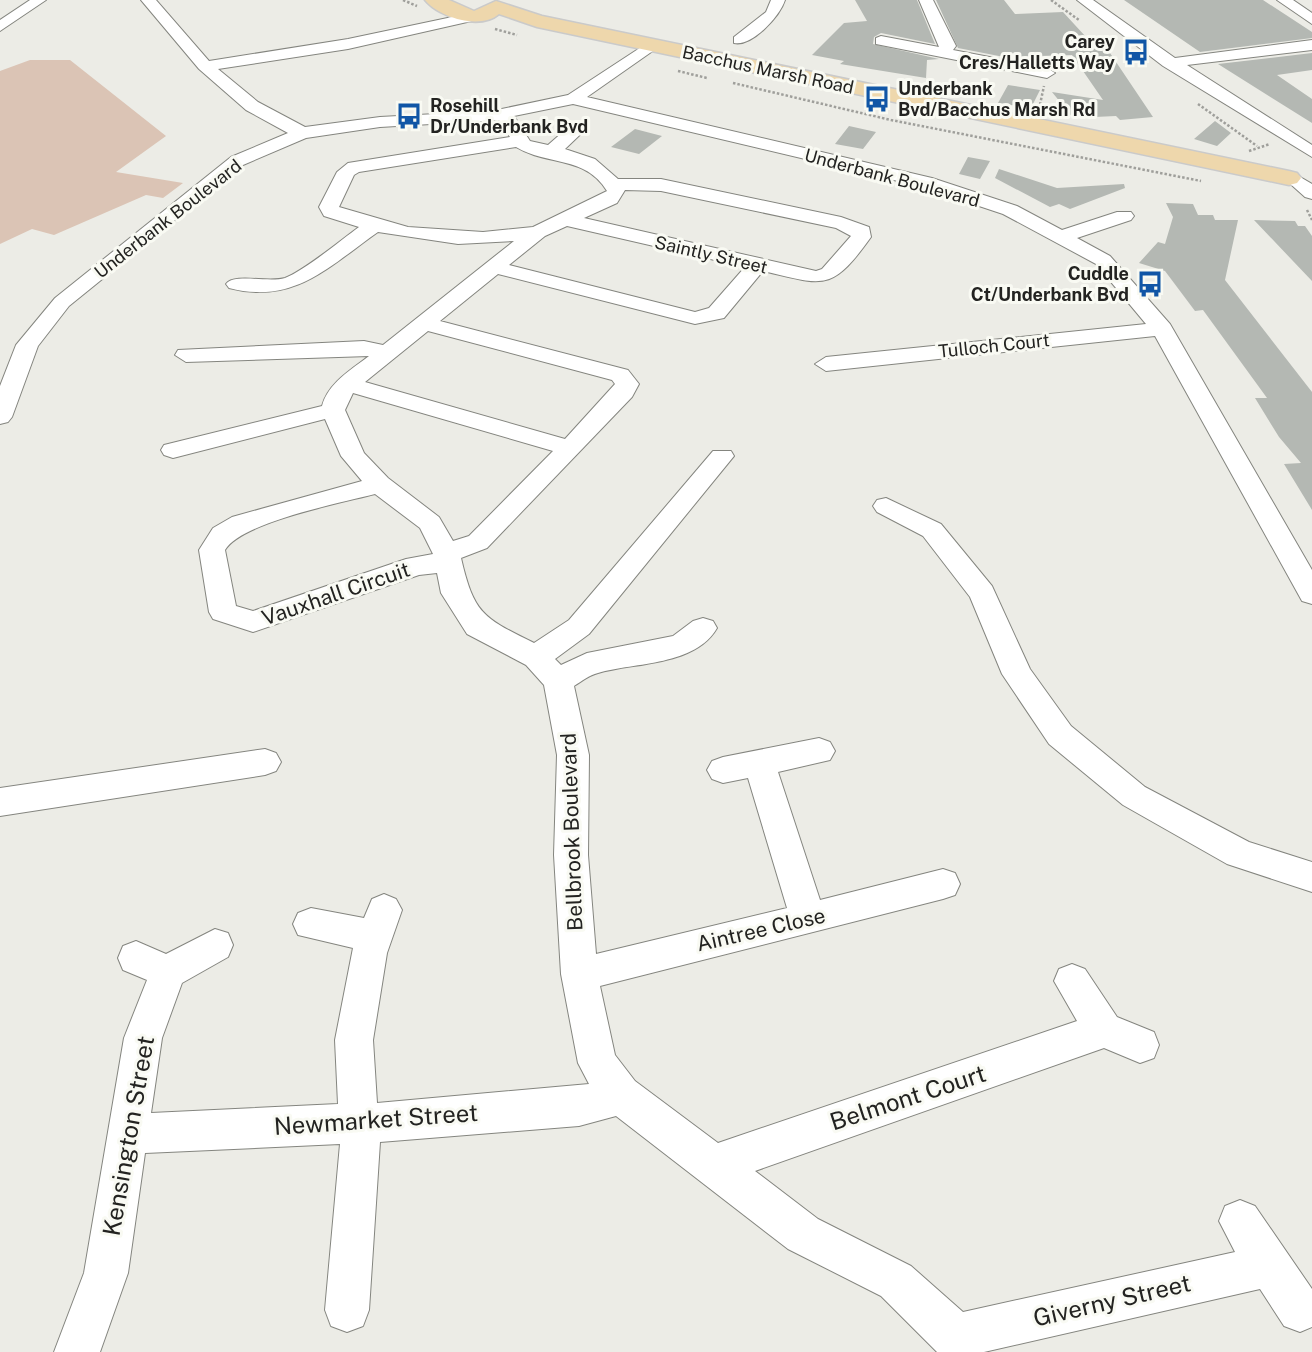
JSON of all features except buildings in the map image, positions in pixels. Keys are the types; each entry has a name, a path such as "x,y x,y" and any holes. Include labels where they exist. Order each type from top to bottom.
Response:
{"main road":[{"name":"Bacchus Marsh Road","path":"434,0 1123,143 1289,170 1312,160"}],"street":[{"path":"0,27 39,0"},
{"path":"148,0 205,65 252,106 302,133"},
{"path":"739,40 773,14 778,0"},
{"path":"926,0 948,46 943,52"},
{"path":"1084,0 1169,63 1258,122 1312,152"},
{"path":"1284,0 1312,20"},
{"path":"205,65 348,44 429,26 476,7"},
{"path":"429,26 476,7"},
{"path":"881,41 1047,73"},
{"name":"Underbank Boulevard","path":"0,416 27,345 62,302 237,162 302,133 380,122 498,115 573,99 652,45"},
{"path":"1169,63 1312,45"},
{"name":"Underbank Boulevard","path":"573,99 925,183 1010,210 1103,260 1162,328 1312,594"},
{"path":"498,115 512,142"},
{"path":"1258,122 1289,170"},
{"path":"552,151 578,128"},
{"path":"550,226 454,240 405,235 373,227 331,212 329,207 346,172 354,167 512,142 578,158 595,166 611,191"},
{"path":"578,158 574,168 586,185 611,191"},
{"name":"Saintly Street","path":"550,226 817,277 829,273 851,250 862,231 848,225 661,185 611,191"},
{"path":"173,450 340,397 384,352 493,268 550,226 611,191"},
{"path":"1060,237 1124,216"},
{"path":"236,284 259,287 291,283 373,227"},
{"path":"493,268 695,318 716,313 757,265"},
{"path":"424,323 620,375 627,384 624,392 478,542 446,557"},
{"name":"Tulloch Court","path":"826,364 1162,328"},
{"path":"186,355 363,348 384,352"},
{"path":"340,397 570,448"},
{"path":"340,397 353,456 379,484 430,523 446,557 458,600 477,627 536,657 558,681 587,664 681,645 703,628"},
{"path":"536,657 579,627 722,456"},
{"name":"Vauxhall Circuit","path":"379,484 241,523 222,534 212,550 223,612 253,622 446,557"},
{"path":"886,506 932,530 982,593 1017,674 1060,735 1134,796 1239,854 1312,877"},
{"name":"Bellbrook Boulevard","path":"558,681 573,755 571,855 579,974 597,1063 621,1095 803,1234 896,1281 958,1344"},
{"path":"723,770 760,765 819,751"},
{"path":"0,802 265,762"},
{"path":"760,765 808,918"},
{"name":"Aintree Close","path":"579,974 943,884"},
{"path":"311,924 379,923 354,1040 361,1159 347,1310"},
{"name":"Kensington Street","path":"77,1352 106,1273 130,1134 152,965 215,945"},
{"path":"1072,981 1104,1030 1140,1045"},
{"name":"Belmont Court","path":"711,1166 1104,1030"},
{"name":"Newmarket Street","path":"130,1134 360,1122 579,1106 621,1095"},
{"path":"1240,1221 1300,1310"},
{"name":"Giverny Street","path":"958,1344 1268,1266"}],"path":[{"path":"1038,116 1047,73"}],"shaded area":[{"path":"30,60 70,60 166,136 116,172 183,183 163,198 146,195 54,235 32,229 0,244 0,71"}],"place":[{"name":"Carey Cres/Halletts Way","path":"1136,52"},
{"name":"Underbank Bvd/Bacchus Marsh Rd","path":"877,99"},
{"name":"Rosehill Dr/Underbank Bvd","path":"409,116"},
{"name":"Cuddle Ct/Underbank Bvd","path":"1150,284"}]}
